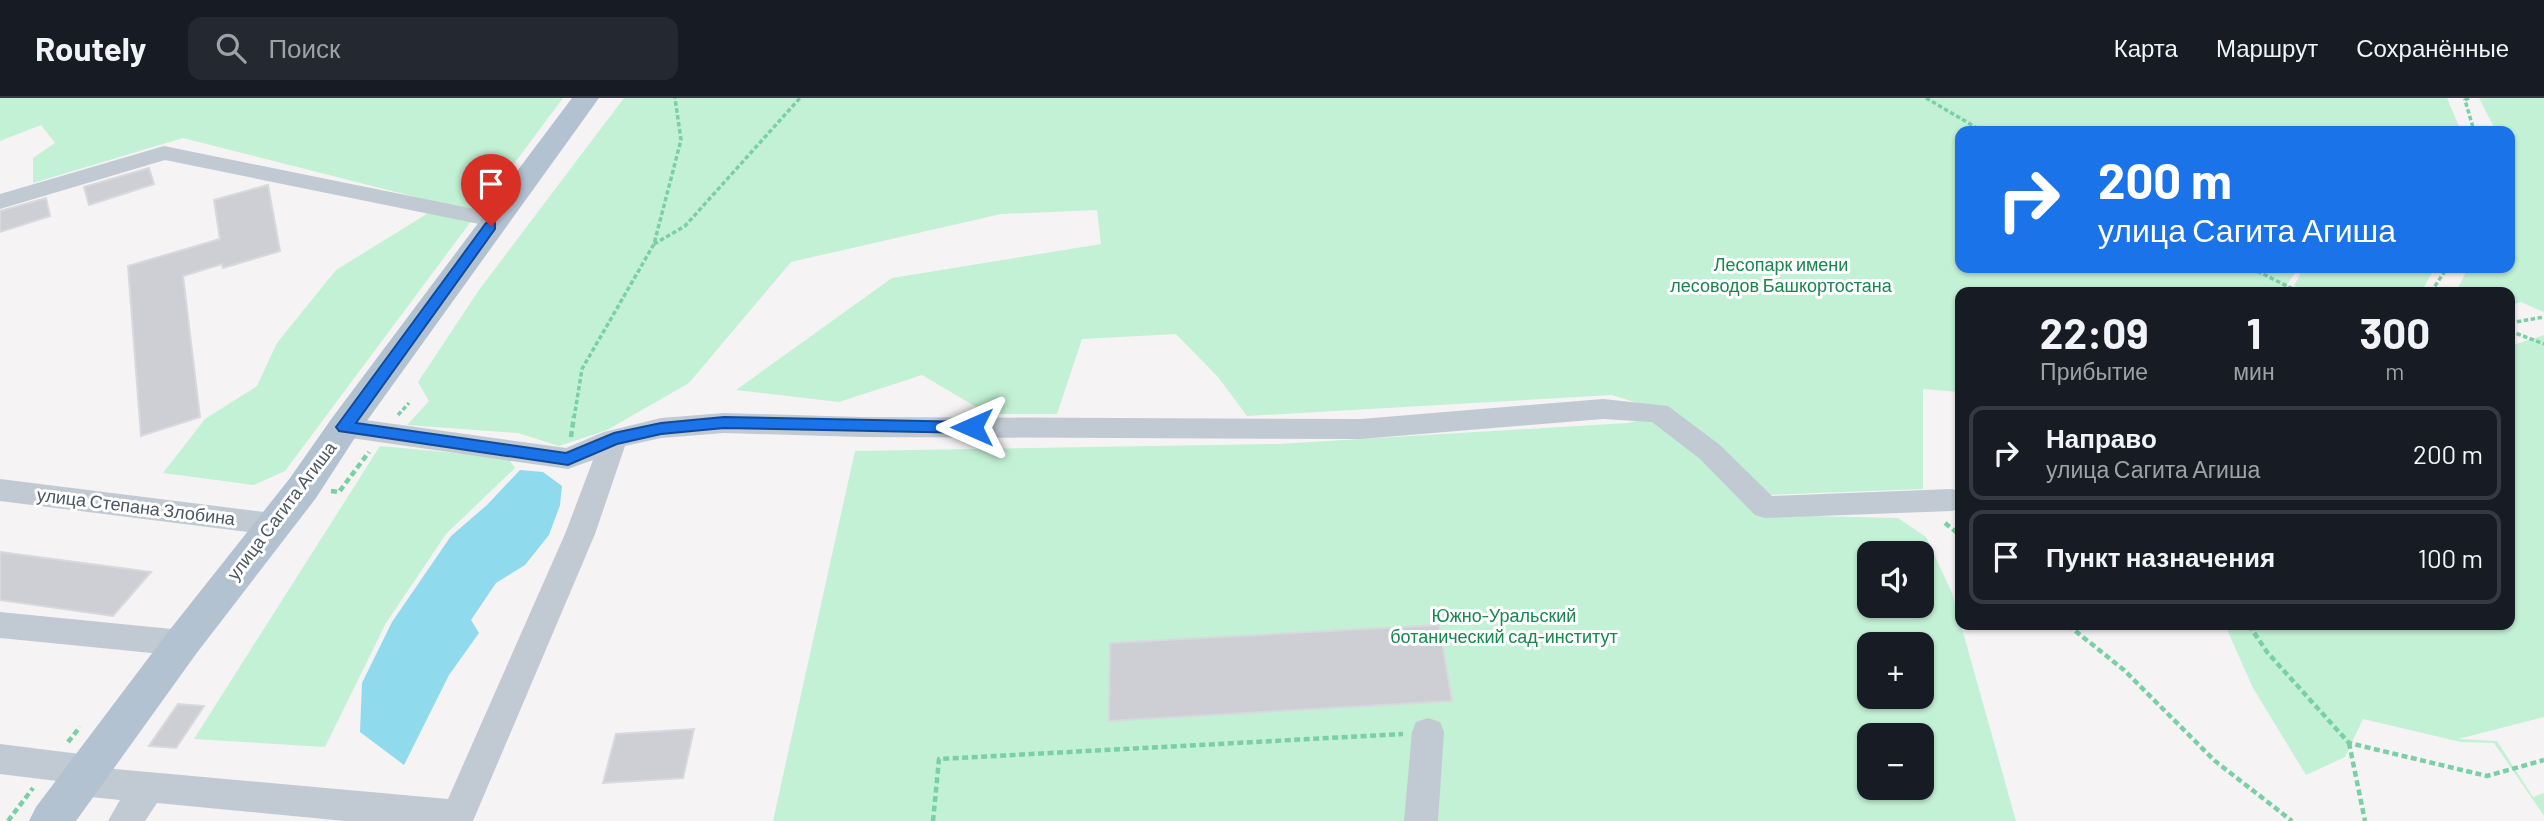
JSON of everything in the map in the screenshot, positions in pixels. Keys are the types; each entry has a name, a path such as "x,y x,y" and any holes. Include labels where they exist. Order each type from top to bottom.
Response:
{"main road":[{"name":"улица Сагита Агиша","path":"51,821 272,524 303,488 344,427 586,98"}],"street":[{"path":"0,202 164,153 484,218"},
{"path":"344,427 568,459 614,439 661,428 724,423 861,427 1360,429 1603,409 1658,413 1710,452 1765,507 1942,500"},
{"path":"0,759 264,810 457,819 579,534 614,439"},
{"name":"улица Степана Злобина","path":"0,490 272,524"},
{"path":"0,625 182,643"},
{"path":"1421,821 1428,732"},
{"path":"125,821 148,788"}],"path":[{"path":"568,459 582,369 654,244 681,141 676,98"},
{"path":"654,244 685,226 800,98"},
{"path":"1926,98 1974,126"},
{"path":"2466,99 2473,126"},
{"path":"2261,273 2289,287"},
{"path":"2515,322 2544,317"},
{"path":"2515,333 2544,344"},
{"path":"1942,500 1955,526"},
{"path":"2074,630 2124,670 2215,761 2292,821"},
{"path":"2252,630 2267,652 2350,743 2365,821"},
{"path":"933,821 939,759 1428,732"},
{"path":"2350,743 2487,776 2544,760"}],"green space":[{"path":"0,98 563,98 285,471 254,485 163,473 205,419 257,386 277,343 336,270 443,204 183,138 33,183 33,158 55,143 41,125 0,141"},
{"path":"624,98 2447,98 2459,126 1955,126 1955,273 2295,273 2287,285 2291,287 1955,287 1955,392 1923,389 1923,489 1764,495 1763,515 1898,518 1926,537 1928,541 1857,541 1857,618 1934,618 1934,554 1952,593 1955,604 1955,630 1962,630 2016,821 773,821 855,451 1278,444 1628,423 1669,413 1612,395 1247,416 1218,377 1176,334 1082,339 1057,414 988,414 922,375 839,402 736,390 892,278 1101,244 1097,210 1001,214 791,262 689,383 607,430 559,446 518,433 407,425 429,401 418,382 479,290"},
{"path":"2479,98 2544,98 2544,312 2521,302 2515,304 2515,287 2458,287 2466,273 2515,273 2515,126 2493,126"},
{"path":"2300,273 2432,273 2424,287 2294,286"},
{"path":"2544,335 2544,717 2458,739 2497,741 2533,797 2544,793 2544,816 2494,743 2461,742 2363,719 2345,757 2306,775 2253,688 2227,630 2515,630 2515,344"},
{"path":"380,446 508,458 515,468 446,534 386,623 325,747 194,739"}],"water":[{"path":"520,470 543,472 562,486 560,505 549,535 525,565 496,583 471,620 479,633 449,675 404,765 360,732 362,683 392,622 451,536 487,505"}],"building":[{"path":"149,168 154,184 89,205 84,187"},
{"path":"268,185 280,251 223,268 222,264 183,276 200,417 141,436 128,266 220,239 214,200"},
{"path":"46,198 50,216 0,232 0,211"},
{"path":"0,552 151,572 113,616 0,600"},
{"path":"1439,625 1452,701 1109,721 1110,643"},
{"path":"178,704 204,706 176,748 149,746"},
{"path":"694,729 683,778 603,783 616,734"}],"route":[{"path":"491,226 344,427 568,459 614,439 661,428 724,423 972,427"}],"park label":[{"name":"Лесопарк имени лесоводов Башкортостана","path":"1781,275"},
{"name":"Южно-Уральский ботанический сад-институт","path":"1504,626"}]}
